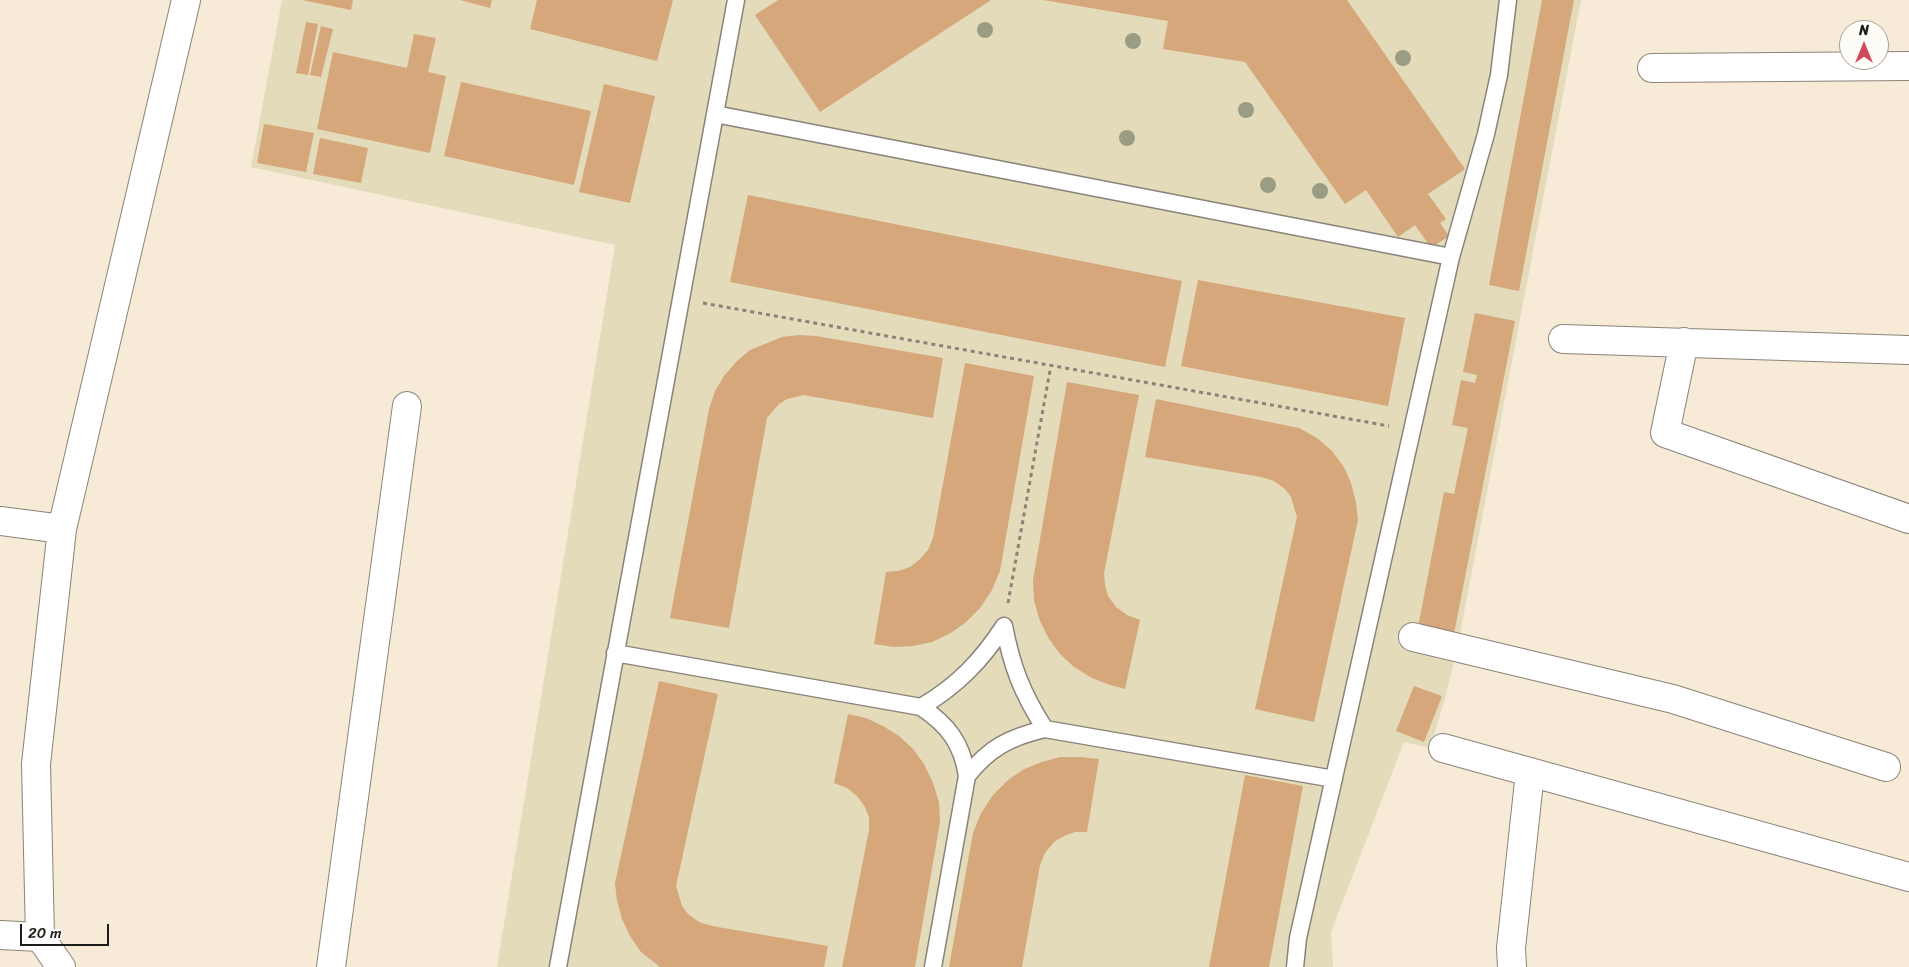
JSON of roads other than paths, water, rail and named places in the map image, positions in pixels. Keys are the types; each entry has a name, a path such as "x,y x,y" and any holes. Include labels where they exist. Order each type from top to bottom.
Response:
{"street":[{"path":"61,967 40,937 36,764 62,529 186,0"},
{"path":"1652,68 1909,66"},
{"path":"1562,339 1909,350"},
{"path":"1684,342 1665,432 1909,519"},
{"path":"331,967 407,406"},
{"path":"0,522 62,529"},
{"path":"1413,637 1673,699 1886,768"},
{"path":"1443,748 1909,877"},
{"path":"1512,967 1511,948 1530,772"},
{"path":"0,935 40,937"}],"lane":[{"path":"558,967 736,0"},
{"path":"1295,967 1298,938 1451,257 1486,134 1499,75 1508,0"},
{"path":"715,114 1451,257"},
{"path":"922,707 940,696 971,670 989,649 1004,626 1009,654 1018,681 1030,706 1045,729"},
{"path":"615,653 922,707 946,726 954,738 965,763 967,776 933,967"},
{"path":"967,776 989,752 1002,743 1023,734 1045,729 1334,779"}]}
